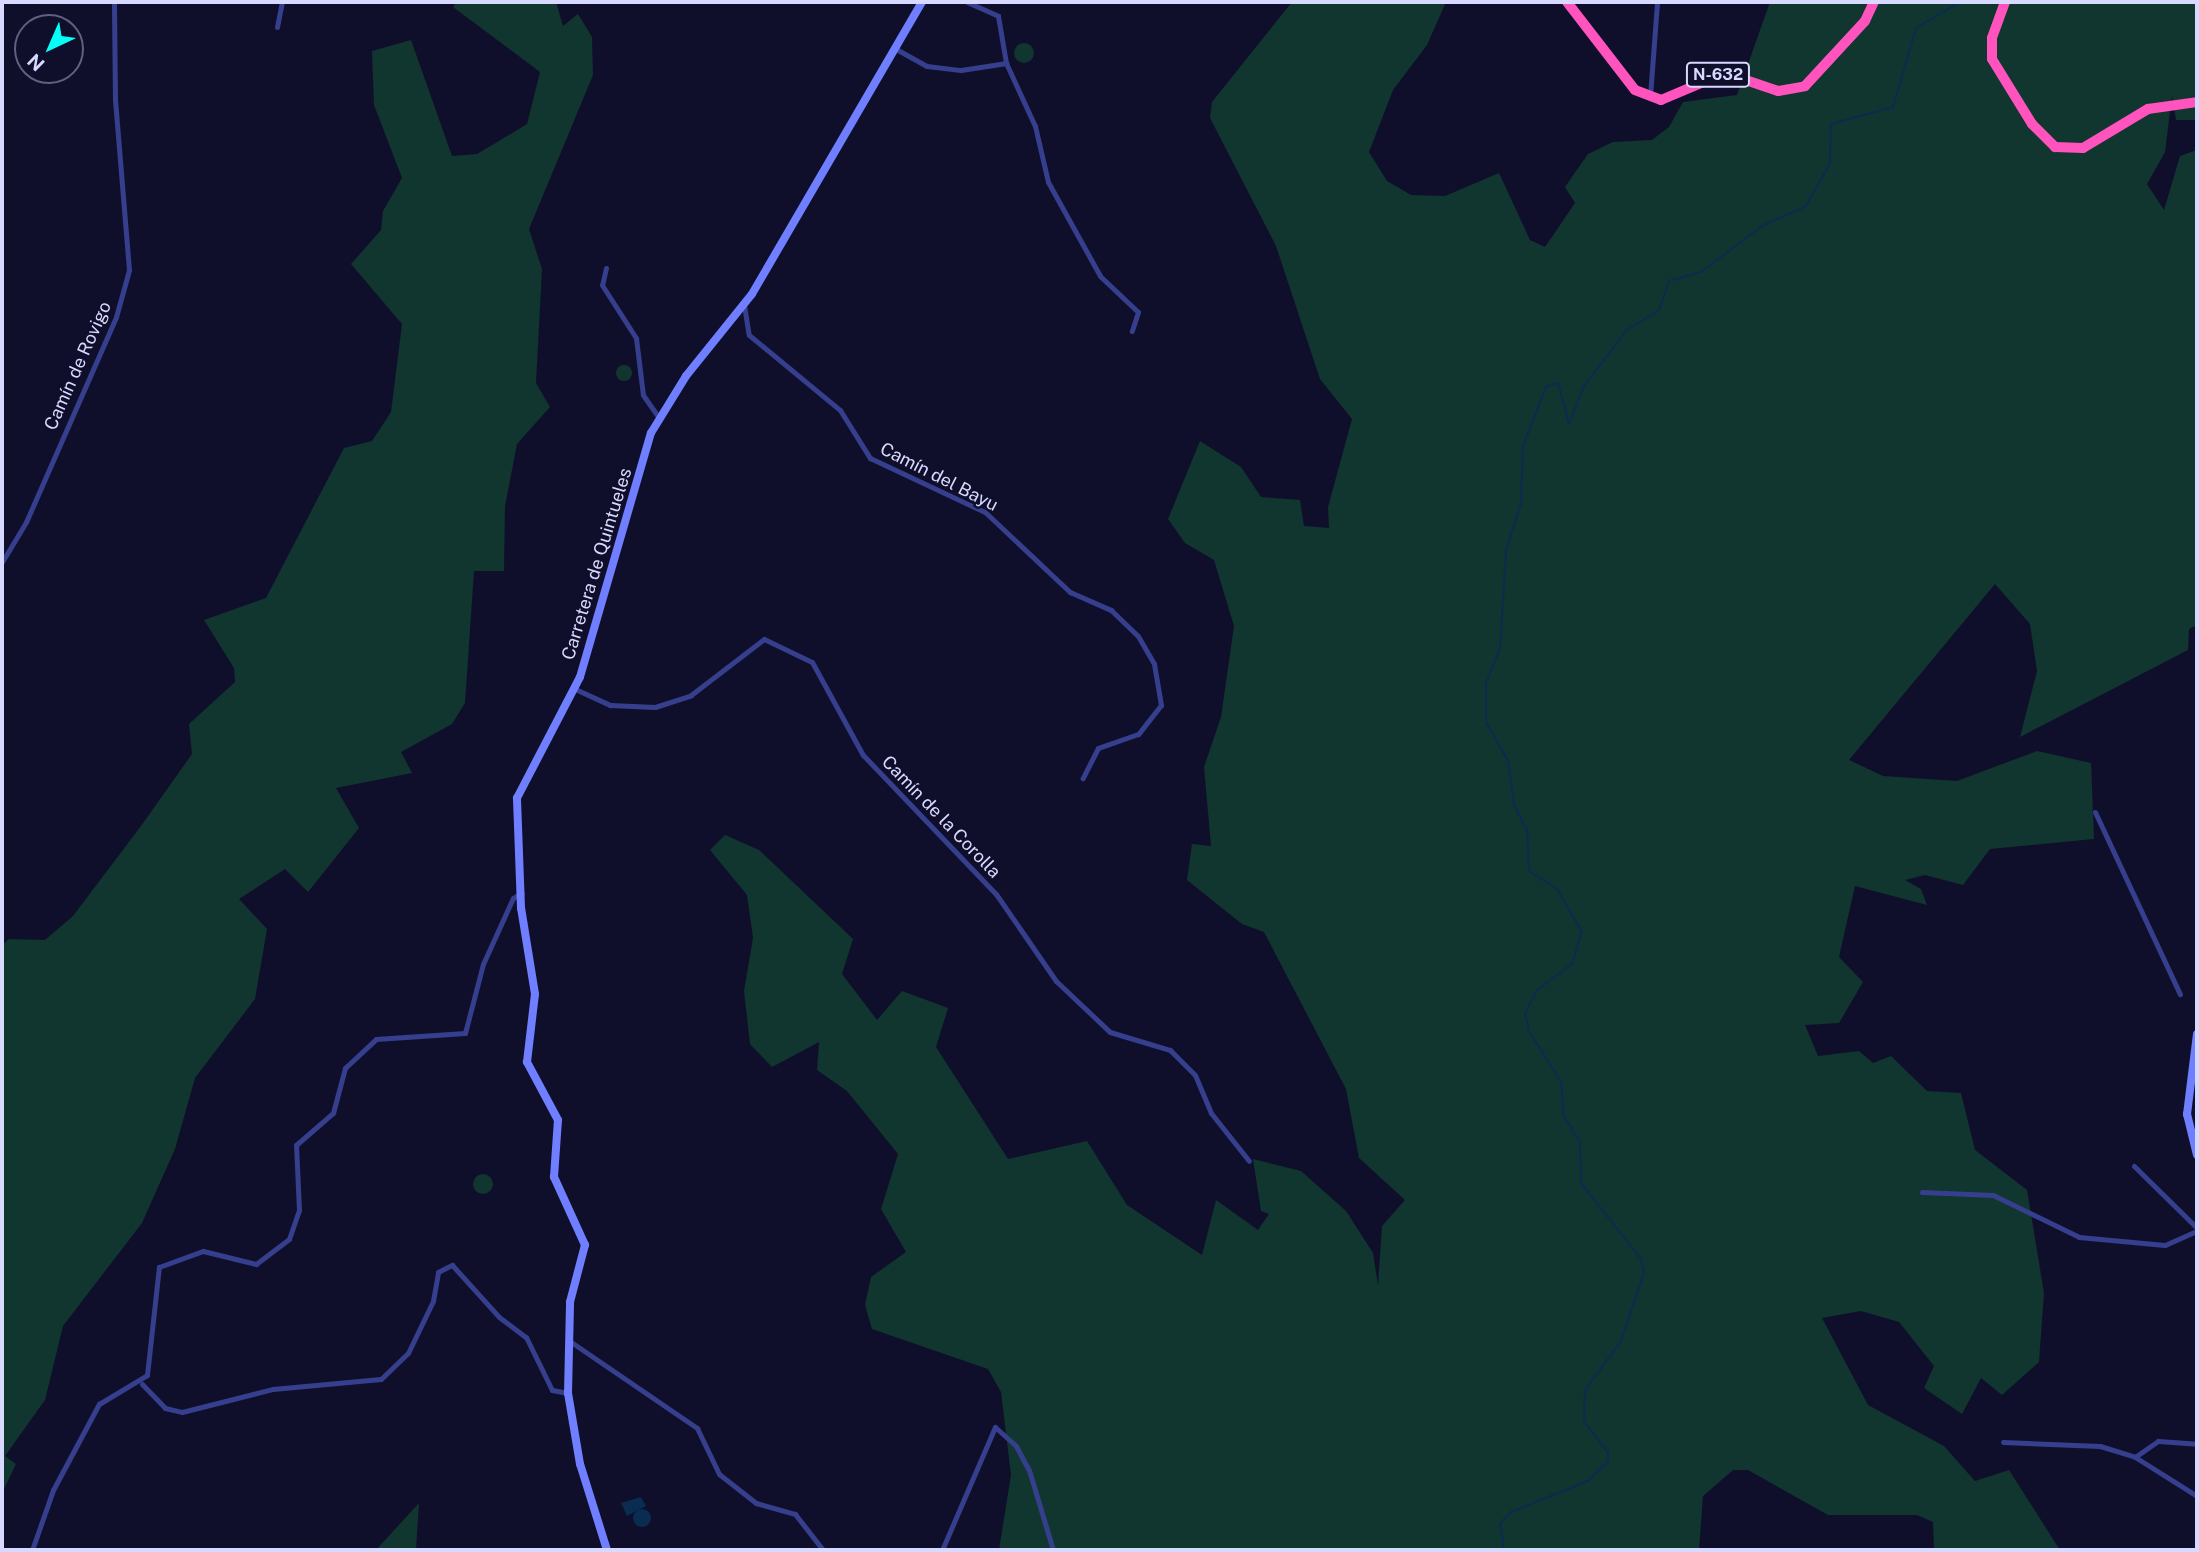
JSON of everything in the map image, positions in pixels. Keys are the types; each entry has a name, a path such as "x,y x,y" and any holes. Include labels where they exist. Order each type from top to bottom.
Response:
{"highway":[{"path":"1567,2 1635,90 1650,99"},
{"name":"N-632","path":"1650,99 1673,97 1725,73 1778,91 1805,86 1865,21 1874,2"},
{"path":"2005,2 1992,38 1992,59 2032,124 2055,148 2083,148 2148,109 2197,102"}],"street":[{"name":"Camín de Rovigo","path":"2,562 26,522 127,283 114,2"},
{"path":"277,27 282,2"},
{"name":"Carretera de Quintueles","path":"607,1550 580,1464 568,1393 570,1302 584,1245 554,1177 558,1120 527,1062 535,994 522,893 517,799 573,688 637,498 646,446 660,419 744,306 922,2"},
{"path":"967,2 998,16 1006,63 1035,126 1048,182 1100,275 1138,312 1132,331"},
{"path":"1650,99 1657,2"},
{"path":"896,49 927,66 961,70 1006,63"},
{"path":"606,268 602,285 636,338 642,395 660,419"},
{"name":"Camín del Bayu","path":"744,306 749,335 840,410 870,458 985,512 1070,592 1111,610 1138,636 1154,664 1161,705 1138,734 1098,748 1083,778"},
{"name":"Camín de la Corolla","path":"573,688 610,705 655,707 691,695 764,639 811,662 863,755 996,894 1056,981 1110,1032 1177,1056 1249,1161"},
{"path":"2095,811 2180,994"},
{"path":"142,1384 157,1323 152,1298 159,1267 203,1251 256,1264 289,1239 299,1210 296,1144 333,1113 345,1068 376,1039 466,1033 483,964 513,898 522,893"},
{"path":"2197,1035 2187,1114 2197,1155"},
{"path":"1922,1192 1993,1195 2079,1237 2165,1245 2197,1229 2134,1166"},
{"path":"142,1384 164,1408 182,1412 313,1382 381,1379 408,1353 433,1301 438,1272 452,1265 499,1317 526,1337 552,1390 568,1393"},
{"path":"571,1342 697,1428 719,1474 756,1503 795,1514 823,1550"},
{"path":"32,1550 53,1490 99,1404 142,1384"},
{"path":"942,1550 995,1427 1016,1446 1029,1471 1054,1550"},
{"path":"2003,1441 2100,1446 2135,1457 2197,1496"},
{"path":"2135,1457 2158,1441 2197,1444"},
{"path":"1073,1550 1079,1550"}],"green space":[{"path":"457,2 556,2 563,26 578,14 592,37 593,75 529,229 542,269 536,383 550,407 517,444 505,506 504,571 474,571 465,703 452,724 401,752 412,773 336,788 359,828 308,892 285,869 239,899 267,929 255,999 195,1078 175,1149 142,1223 63,1326 45,1400 5,1456 16,1464 2,1493 2,945 9,939 45,940 73,916 141,826 192,754 189,724 235,682 234,668 204,620 266,598 344,448 372,441 391,412 402,324 351,264 381,230 383,211 402,178 374,105 372,51 411,40 452,156 477,154 527,124 540,72 453,7"},
{"path":"1292,2 1446,2 1427,45 1393,90 1369,152 1387,181 1411,195 1445,196 1499,173 1530,240 1545,247 1575,203 1565,187 1588,154 1613,142 1652,140 1669,127 1683,102 1737,95 1770,2 2197,2 2197,120 2176,120 2172,96 2165,152 2147,184 2164,210 2180,156 2197,150 2197,625 2189,629 2188,650 2020,737 2037,671 2030,624 1995,584 1849,760 1883,776 1957,781 2037,751 2091,763 2094,839 1990,849 1963,885 1925,875 1905,880 1921,889 1927,905 1855,886 1839,957 1863,982 1839,1023 1805,1025 1818,1056 1859,1051 1873,1063 1891,1056 1927,1091 1961,1093 1975,1150 2027,1190 2044,1293 2039,1362 2002,1395 1981,1378 1962,1414 1924,1388 1934,1366 1899,1322 1861,1311 1822,1318 1868,1405 1944,1446 1975,1481 2009,1470 2060,1550 1934,1550 1933,1522 1917,1515 1828,1515 1748,1470 1733,1470 1703,1496 1699,1550 999,1550 1011,1475 1001,1392 988,1369 872,1329 865,1305 871,1277 906,1252 881,1209 898,1154 847,1091 817,1070 819,1042 772,1067 750,1044 744,991 753,938 747,895 710,850 725,835 759,850 853,939 842,974 877,1020 902,991 948,1008 936,1047 1008,1159 1087,1141 1127,1205 1202,1255 1216,1200 1258,1230 1269,1214 1261,1211 1253,1159 1301,1171 1346,1211 1373,1253 1378,1285 1382,1226 1405,1200 1359,1158 1346,1089 1264,932 1242,924 1187,880 1192,844 1211,846 1204,767 1221,717 1234,626 1214,560 1185,543 1168,519 1200,441 1241,467 1261,497 1300,500 1304,526 1329,528 1328,507 1352,419 1320,379 1276,246 1210,118 1212,102"},
{"path":"1024,43 1031,46 1034,53 1031,60 1024,63 1017,60 1014,53 1017,46"},
{"path":"624,365 630,367 630,379 624,381 618,379 616,373 618,367"},
{"path":"483,1174 490,1177 493,1184 490,1191 483,1194 476,1191 473,1184 476,1177"},
{"path":"419,1503 416,1550 376,1550"}],"water":[{"path":"641,1497 646,1506 627,1516 621,1503"},
{"path":"642,1509 648,1512 651,1518 648,1524 642,1527 636,1524 633,1518 636,1512"}],"waterway":[{"path":"1504,1550 1500,1523 1511,1512 1588,1481 1608,1462 1608,1452 1584,1421 1585,1390 1621,1341 1644,1273 1641,1259 1581,1183 1580,1142 1564,1116 1561,1081 1529,1032 1525,1013 1537,990 1572,964 1582,932 1557,889 1529,871 1527,830 1514,804 1508,761 1486,722 1486,683 1500,649 1506,551 1521,503 1523,446 1546,387 1558,383 1569,424 1584,386 1627,330 1659,310 1669,281 1701,272 1762,226 1806,206 1830,163 1831,124 1893,107 1916,28 1960,2"}]}
